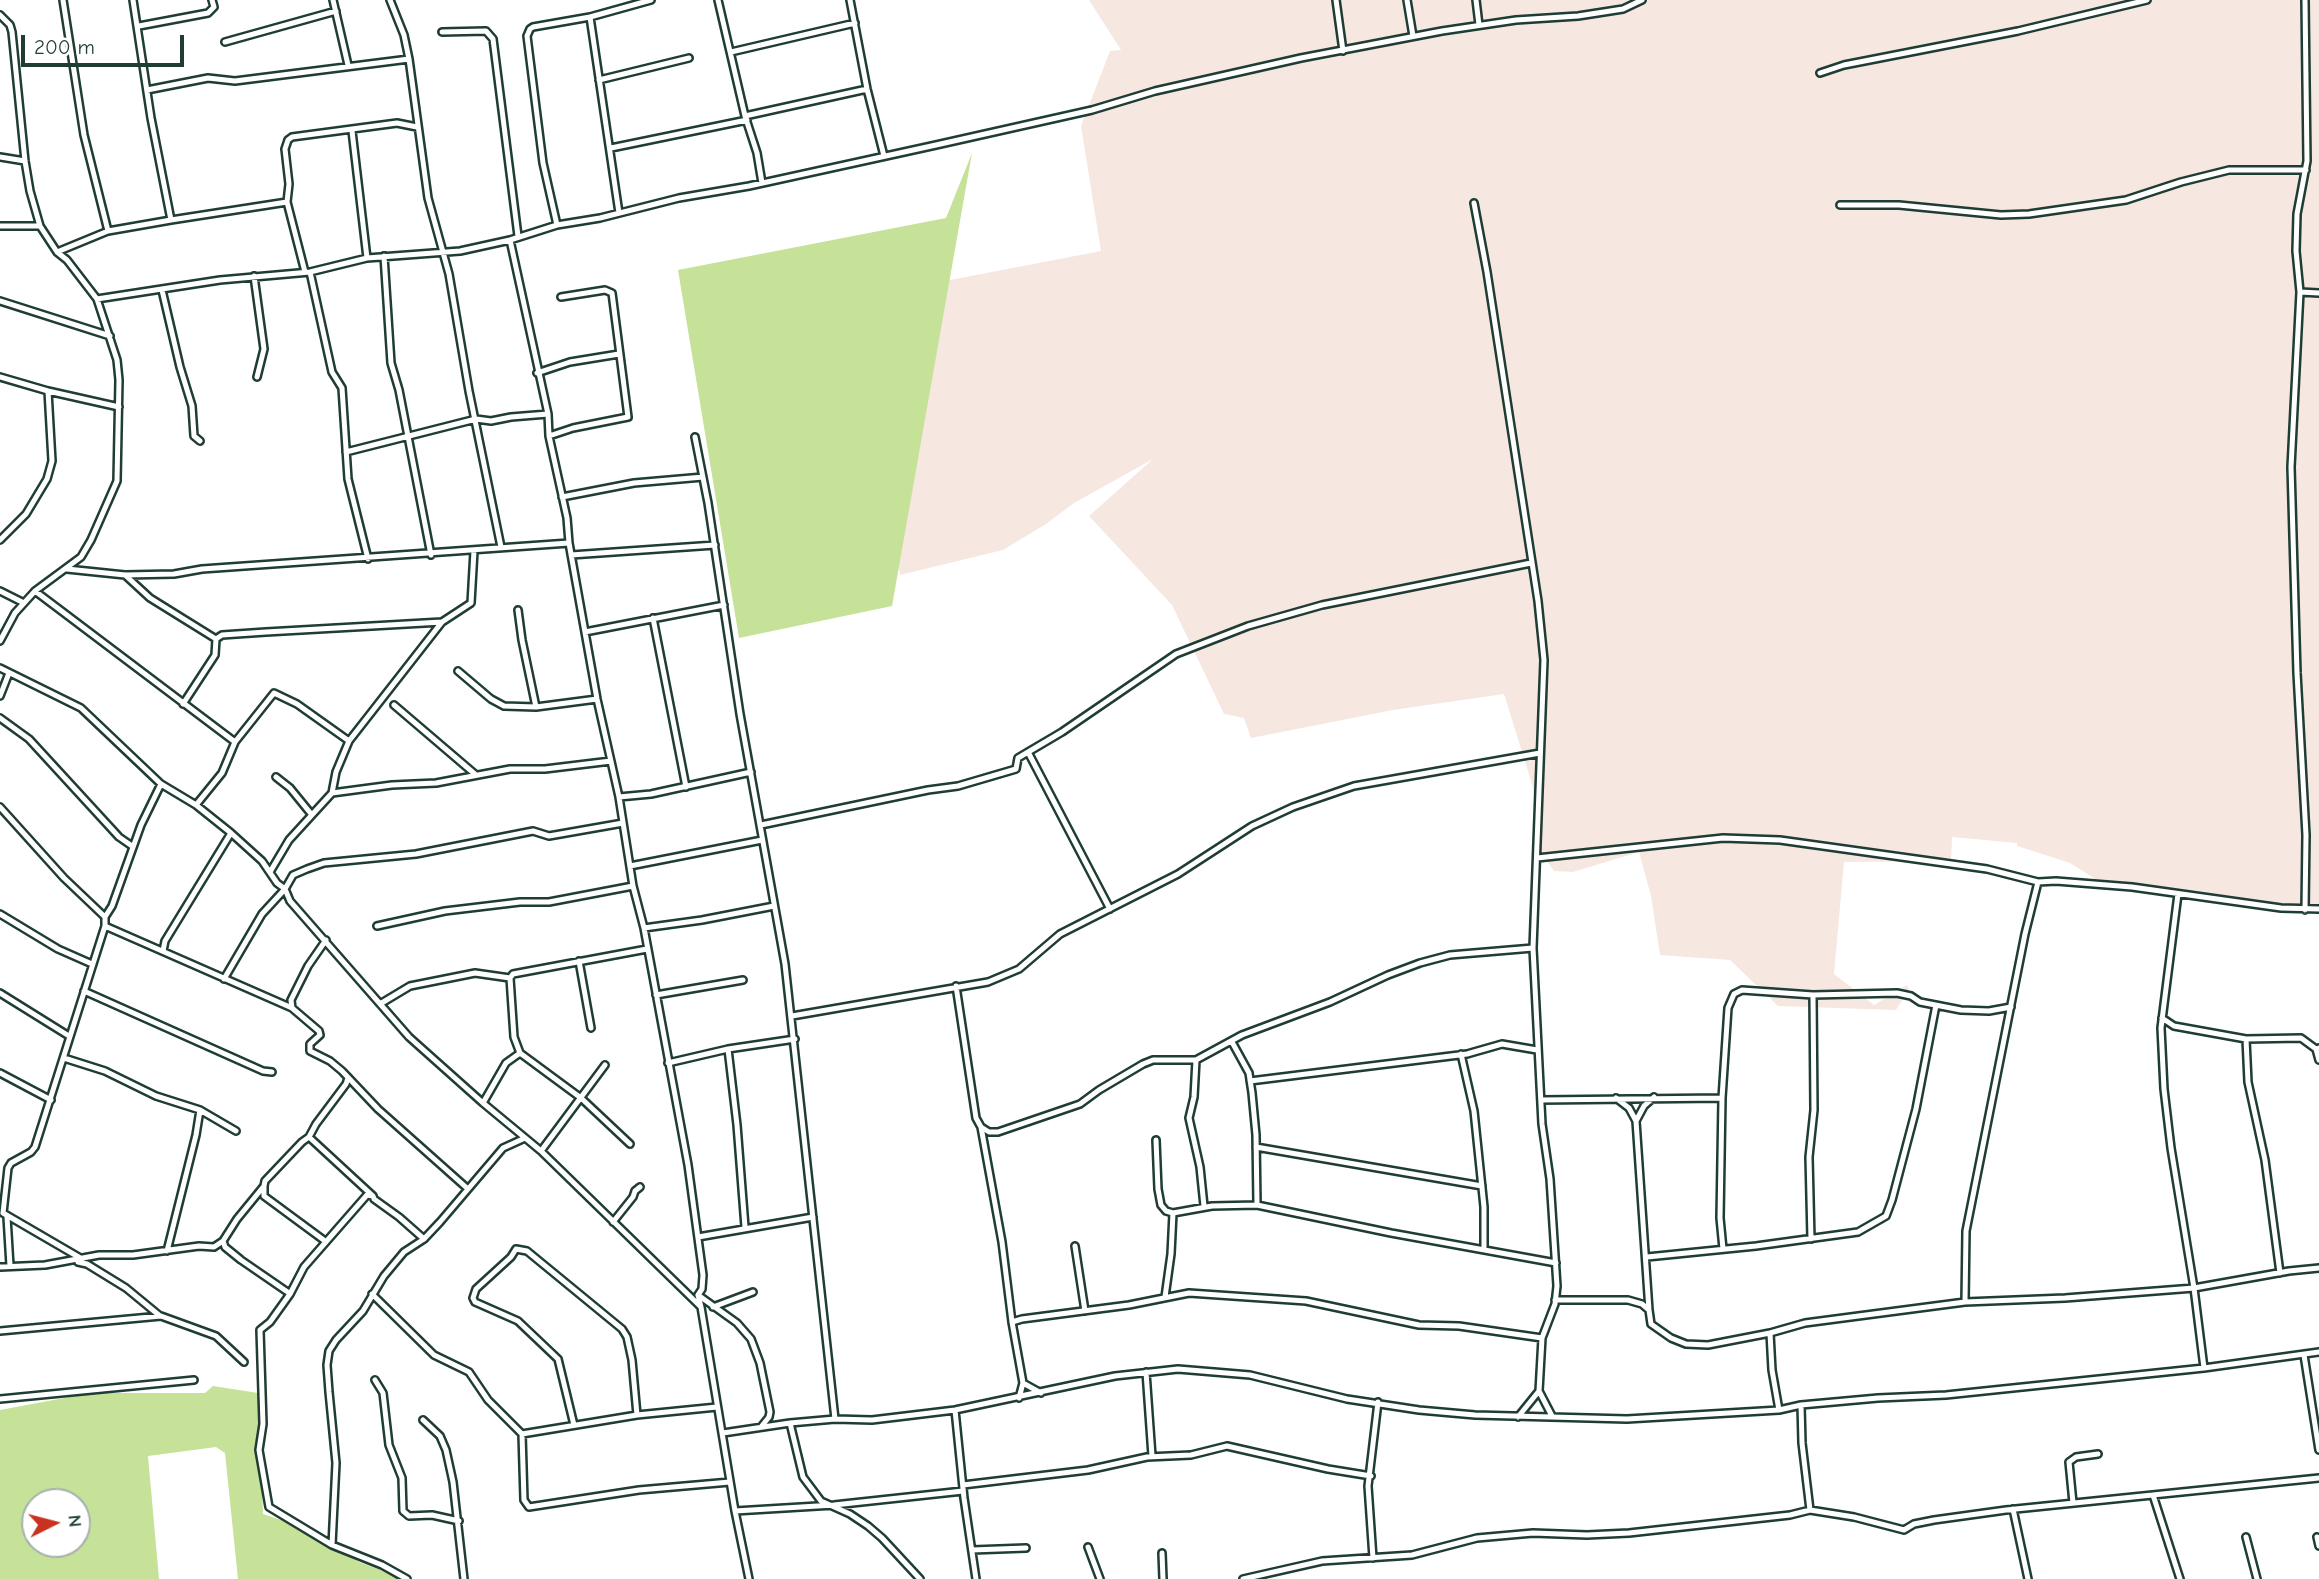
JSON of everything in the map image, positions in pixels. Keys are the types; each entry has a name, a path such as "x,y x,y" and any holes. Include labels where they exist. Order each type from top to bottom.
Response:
{"street":[{"path":"63,0 84,135 107,231"},
{"path":"133,0 139,26 146,90 171,220"},
{"path":"139,26 208,13 214,6 212,0"},
{"path":"333,0 348,65"},
{"path":"390,0 404,35 409,59 429,198 439,243 445,253 501,547"},
{"path":"557,225 543,163 527,36 533,27 590,18 651,0"},
{"path":"718,0 757,153 762,183"},
{"path":"850,0 867,89 884,156"},
{"path":"1336,0 1343,51"},
{"path":"1407,0 1413,36"},
{"path":"1476,0 1479,26"},
{"path":"97,299 254,276 307,272 367,258 445,253 510,240 557,225 679,198 762,183 1092,110 1154,91 1232,73 1413,36 1516,20 1578,16 1623,9 1640,0"},
{"path":"1820,73 1844,65 2018,31 2147,0"},
{"path":"2305,0 2308,126 2305,170 2297,214 2296,251 2300,292 2291,467 2306,835 2305,910"},
{"path":"225,42 336,11"},
{"path":"0,15 10,25 12,32 25,161 40,226 57,252 67,260 97,299 117,360 119,407 117,481 91,540 81,557 35,591 24,603 8,623 0,641"},
{"path":"590,18 619,213"},
{"path":"731,52 855,23"},
{"path":"442,32 486,31 493,38 518,236"},
{"path":"599,80 690,58"},
{"path":"146,90 208,78 235,81 409,59"},
{"path":"611,148 867,89"},
{"path":"368,559 348,479 342,388 332,372 287,202 289,184 285,149 288,140 305,134 397,124 417,127"},
{"path":"352,131 367,258"},
{"path":"0,157 25,161"},
{"path":"1840,205 1899,205 2001,215 2029,214 2126,200 2230,170 2305,170"},
{"path":"57,252 107,231 287,202"},
{"path":"1474,204 1487,272 1544,660 1533,948 1537,1050 1556,1263 1556,1300 1542,1338 1539,1391 1552,1416"},
{"path":"0,226 40,226"},
{"path":"510,240 548,414 549,436 567,518 569,543 597,699 619,797 688,1165 703,1275 702,1289 698,1295 749,1579"},
{"path":"384,256 391,363 399,390 431,555"},
{"path":"254,276 264,349 257,377"},
{"path":"549,436 573,428 628,417 612,293 604,289 561,297"},
{"path":"162,290 192,405 194,436 200,441"},
{"path":"2300,292 2319,293"},
{"path":"0,301 110,336"},
{"path":"537,373 570,362 618,354"},
{"path":"0,377 119,407"},
{"path":"0,540 26,514 47,479 52,461 48,391"},
{"path":"346,452 476,419 491,421 548,414"},
{"path":"695,437 792,1016 835,1419"},
{"path":"562,497 634,483 703,477"},
{"path":"67,569 125,575 174,574 202,569 431,555 569,543"},
{"path":"571,555 715,545"},
{"path":"270,872 289,840 332,793 336,772 349,741 442,622 471,603 474,551"},
{"path":"761,825 958,786 1016,769 1018,758 1062,732 1176,654 1248,626 1322,604 1531,563"},
{"path":"125,575 150,598 216,639"},
{"path":"0,591 24,603"},
{"path":"35,591 235,742"},
{"path":"585,632 724,606"},
{"path":"518,610 536,707"},
{"path":"653,618 686,787"},
{"path":"216,639 222,635 442,622"},
{"path":"183,704 215,656 216,639"},
{"path":"0,668 81,708 161,784 196,805 262,861 277,883 285,889 290,901 409,1037 541,1151 701,1307"},
{"path":"458,671 499,704 536,707 597,699"},
{"path":"0,696 9,673"},
{"path":"196,805 222,773 235,742 274,693 297,705 349,741"},
{"path":"394,705 476,775"},
{"path":"0,718 29,739 119,836 132,846"},
{"path":"1028,752 1110,909"},
{"path":"792,1016 988,982 1019,969 1060,934 1178,874 1252,826 1320,796 1353,786 1540,753"},
{"path":"332,793 392,785 436,783 510,769 545,769 611,761"},
{"path":"619,797 651,794 751,772"},
{"path":"276,778 290,788 313,816"},
{"path":"10,1266 3,1214 8,1168 11,1163 35,1147 105,926 105,917 112,906 132,846 161,784"},
{"path":"0,807 64,878 105,917"},
{"path":"224,979 261,914 285,889 293,874 324,863 416,854 533,831 549,836 623,823"},
{"path":"163,951 165,941 231,833"},
{"path":"1538,858 1723,838 1757,838 1987,869 2038,882 2056,881 2305,910 2319,909"},
{"path":"630,866 762,840"},
{"path":"1965,1301 1966,1231 2025,934 2038,882"},
{"path":"377,926 445,911 520,902 549,902 634,886"},
{"path":"2178,894 2162,1018 2164,1089 2204,1368"},
{"path":"643,928 774,906"},
{"path":"1,914 68,955 92,964"},
{"path":"105,926 292,1008 319,1031 320,1035 310,1044 310,1051 330,1061 378,1109 468,1189"},
{"path":"292,1008 291,1000 308,966 326,940"},
{"path":"981,1127 989,1132 998,1132 1080,1104 1099,1090 1153,1060 1196,1060 1242,1035 1330,1002 1419,963 1450,955 1533,948"},
{"path":"630,1144 580,1098 520,1052 514,1037 510,978 513,974 647,950"},
{"path":"579,961 591,1028"},
{"path":"380,1004 410,986 475,972 510,978"},
{"path":"656,995 743,980"},
{"path":"956,986 976,1118 981,1127 1002,1242 1023,1383 1019,1398"},
{"path":"1723,1249 1720,1218 1722,1098 1728,1008 1734,994 1742,990 1813,995 1897,993 1911,996 1920,1002 1980,1011 2011,1007"},
{"path":"84,991 263,1071 272,1072"},
{"path":"0,993 69,1036"},
{"path":"1811,1239 1809,1157 1814,1110 1813,995"},
{"path":"1647,1257 1858,1232 1886,1216 1916,1109 1936,1005"},
{"path":"2162,1018 2174,1026 2246,1039 2301,1038 2317,1049 2319,1060"},
{"path":"668,1063 728,1049 795,1039"},
{"path":"2246,1039 2245,1061 2251,1107 2267,1172 2280,1273"},
{"path":"1232,1042 1249,1073 1256,1147 1257,1205"},
{"path":"1250,1081 1461,1054 1502,1044 1537,1050"},
{"path":"728,1049 745,1227"},
{"path":"483,1103 506,1063 520,1052"},
{"path":"1461,1054 1474,1111 1485,1226 1484,1250"},
{"path":"64,1058 105,1071 156,1096 200,1110 236,1131"},
{"path":"1196,1060 1194,1097 1189,1118 1200,1167 1204,1206"},
{"path":"541,1151 605,1065"},
{"path":"0,1073 51,1100"},
{"path":"325,1241 264,1196 264,1186 265,1181 309,1138 348,1078"},
{"path":"1636,1121 1644,1106 1654,1097"},
{"path":"1616,1098 1629,1108 1636,1121 1651,1324 1671,1338 1686,1344 1707,1345 1805,1323 1965,1301 2065,1298 2194,1288 2319,1269"},
{"path":"1541,1100 1722,1098"},
{"path":"167,1251 200,1110"},
{"path":"309,1138 374,1199 424,1239"},
{"path":"332,1545 336,1463 327,1365 329,1351 363,1311 372,1294 404,1252 424,1239 503,1148 526,1138"},
{"path":"1156,1140 1161,1205 1173,1213 1204,1206 1257,1205 1556,1263"},
{"path":"1256,1147 1482,1186"},
{"path":"0,1267 84,1260 99,1255 214,1247 223,1241 264,1186"},
{"path":"613,1222 640,1187"},
{"path":"373,1196 367,1195 360,1200 325,1241 304,1267 299,1280 270,1322 260,1329 263,1424 259,1450 269,1507 332,1545 407,1579"},
{"path":"1165,1297 1173,1213"},
{"path":"3,1214 84,1260"},
{"path":"698,1237 813,1217"},
{"path":"223,1241 225,1247 241,1260 289,1293"},
{"path":"1074,1246 1085,1311"},
{"path":"574,1425 558,1359 517,1321 475,1302 473,1298 476,1289 511,1257 516,1249 527,1251 622,1329 627,1337 632,1360 637,1415"},
{"path":"75,1261 87,1264 118,1283 161,1316 216,1336 244,1362"},
{"path":"713,1307 753,1292"},
{"path":"1012,1322 1189,1293 1306,1301 1419,1325 1459,1326 1542,1338"},
{"path":"372,1294 434,1355 469,1372 488,1400 522,1434 524,1500 529,1507 639,1490 730,1482"},
{"path":"698,1295 737,1323 751,1339 760,1363 770,1412 761,1427"},
{"path":"1556,1300 1628,1300 1642,1304 1649,1310"},
{"path":"0,1331 161,1316"},
{"path":"1770,1333 1772,1370 1779,1410"},
{"path":"723,1433 790,1423 835,1419 872,1420 955,1410 1115,1376 1178,1369 1233,1372 1347,1399 1453,1413 1627,1419 1779,1410 1801,1405 1878,1398 1946,1395 2204,1368 2319,1352"},
{"path":"2305,1355 2319,1450"},
{"path":"1146,1372 1152,1456"},
{"path":"0,1399 194,1380"},
{"path":"375,1380 383,1393 389,1445 402,1478 403,1511 409,1516 432,1515 459,1521"},
{"path":"1023,1383 1041,1393"},
{"path":"1518,1417 1539,1391"},
{"path":"1373,1558 1368,1494 1377,1402"},
{"path":"1801,1405 1802,1443 1810,1510"},
{"path":"522,1434 637,1415 717,1407"},
{"path":"955,1410 976,1579"},
{"path":"423,1420 440,1436 446,1450 459,1521 464,1579"},
{"path":"790,1423 803,1477 821,1501 850,1514 882,1538 917,1577"},
{"path":"735,1511 834,1505 963,1488 1088,1470 1152,1456 1191,1455 1227,1446 1371,1476"},
{"path":"2073,1503 2069,1462 2076,1457 2098,1454"},
{"path":"1243,1579 1321,1561 1433,1551 1477,1538 1534,1533 1629,1533 1790,1515 1810,1510 1854,1517 1904,1530 1914,1524 1934,1520 2013,1509 2319,1478"},
{"path":"2153,1495 2180,1579"},
{"path":"2013,1509 2028,1579"},
{"path":"2246,1537 2258,1579"},
{"path":"2317,1537 2319,1546"},
{"path":"972,1550 1026,1548"},
{"path":"1088,1548 1100,1579"},
{"path":"1162,1553 1163,1579"}],"shaded area":[{"path":"1089,0 2319,0 2319,905 2281,906 2097,880 2070,863 2017,846 2017,843 1952,837 1951,861 1844,862 1834,974 1874,1005 1907,985 1909,989 1896,1010 1778,1006 1730,960 1660,955 1651,896 1639,852 1573,872 1554,871 1534,843 1537,813 1532,784 1504,694 1393,710 1251,738 1244,718 1224,714 1172,605 1089,516 1153,459 1074,503 1003,550 900,575 851,299 1101,251 1081,126 1110,51 1121,50"}],"green space":[{"path":"972,153 892,606 739,638 678,270 946,218"},
{"path":"213,1386 258,1393 263,1514 293,1524 359,1562 405,1579 238,1579 225,1453 216,1447 148,1456 159,1579 0,1579 0,1410 91,1393 205,1393"}]}
